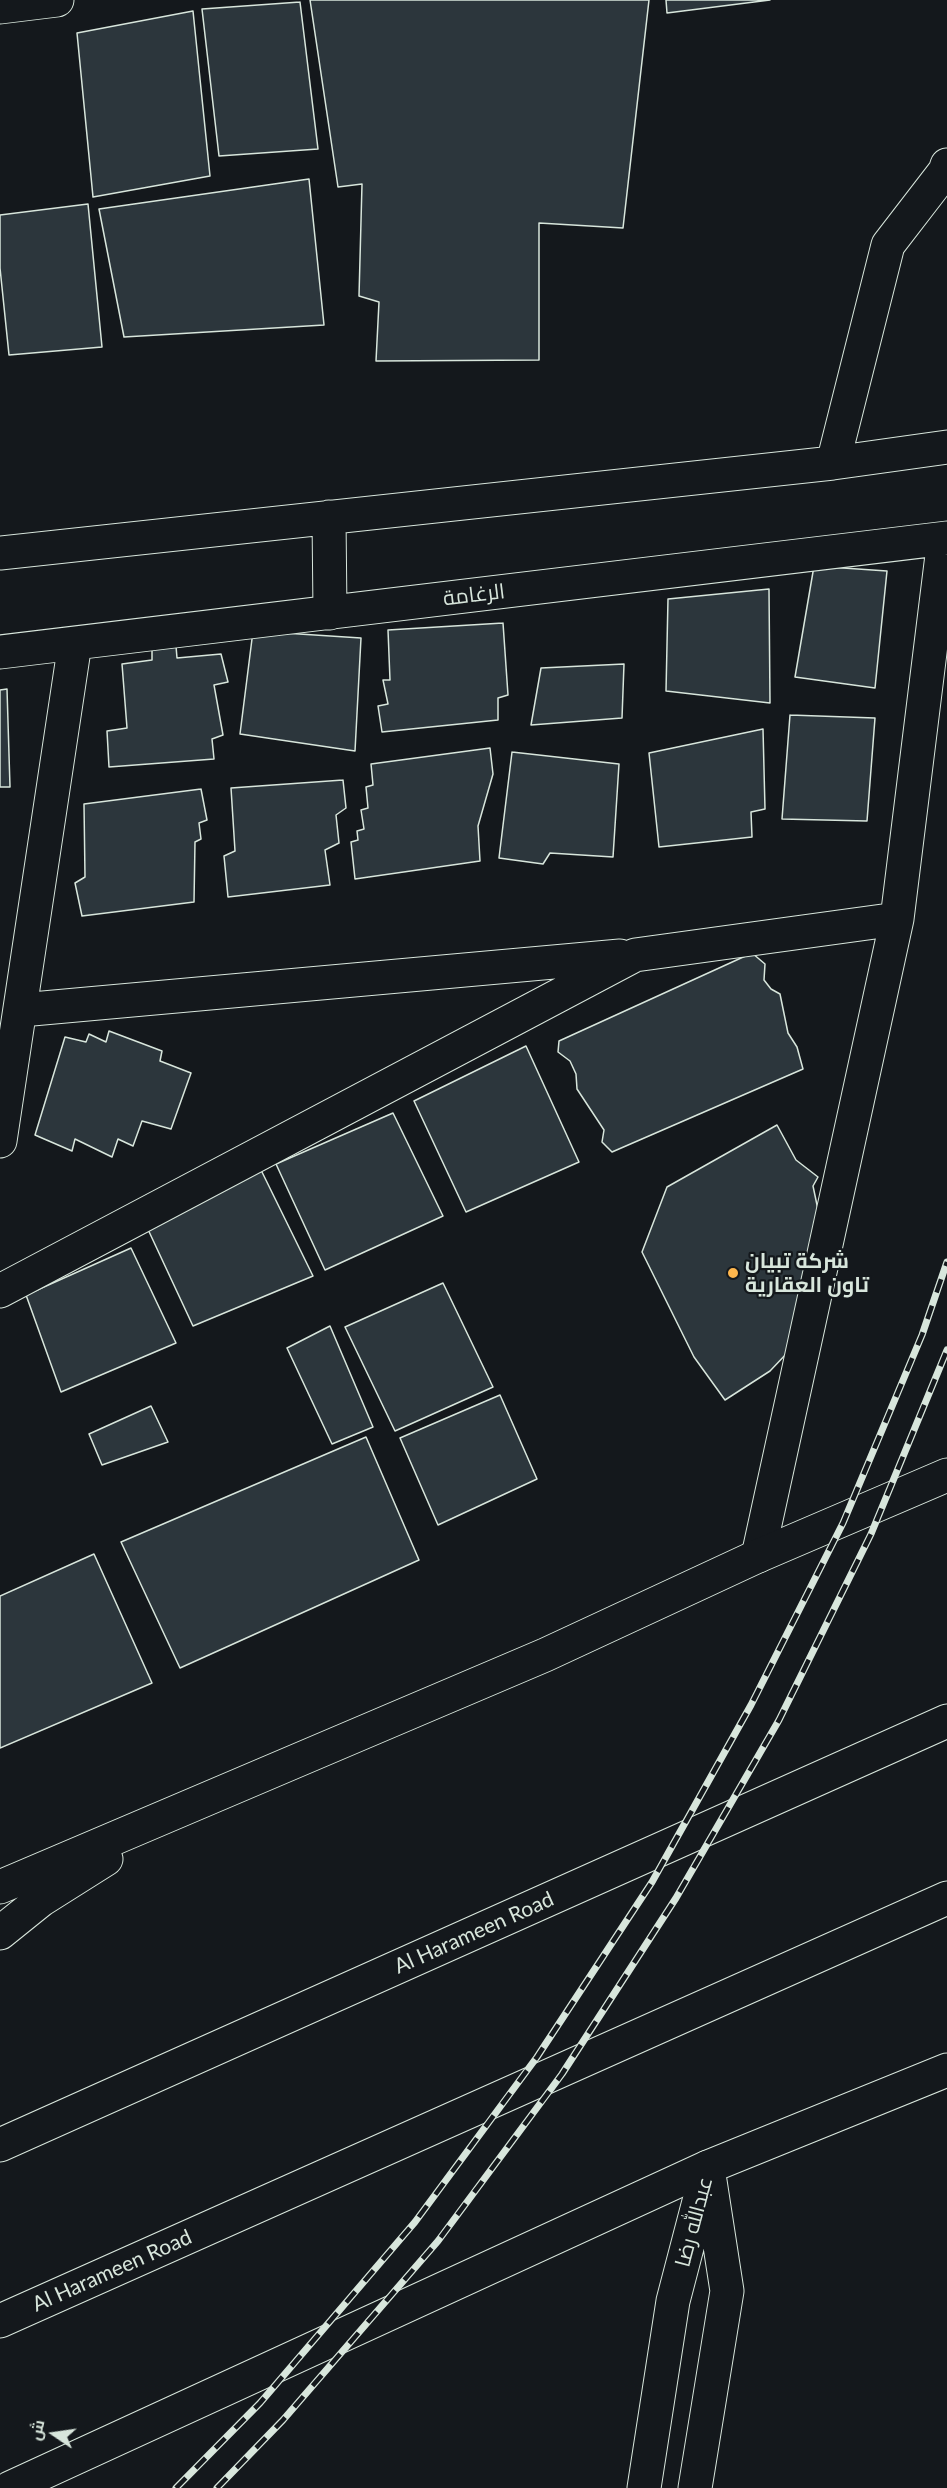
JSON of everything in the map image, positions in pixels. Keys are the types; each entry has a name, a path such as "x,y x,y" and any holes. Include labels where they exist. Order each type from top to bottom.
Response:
{"main road":[{"path":"0,7 57,0"},
{"path":"833,464 888,245 945,171 947,165"},
{"path":"0,553 833,464 947,447"},
{"path":"329,517 330,613"},
{"path":"758,1556 897,919 945,539"},
{"name":"الرغامة","path":"0,652 945,539"},
{"path":"0,1141 75,643"},
{"path":"0,1291 635,955 897,919"},
{"path":"21,1010 642,954"},
{"path":"0,1887 545,1654 758,1556 947,1475"},
{"name":"Al Harameen Road","path":"0,2145 947,1721"},
{"path":"0,1933 41,1900 191,1805"},
{"name":"Al Harameen Road","path":"0,2321 947,1898"},
{"path":"10,2488 708,2167 947,2070"},
{"name":"عبدالله رضا","path":"644,2488 673,2301 708,2167"},
{"name":"عبدالله رضا","path":"695,2488 727,2291 708,2167"}],"building":[{"path":"310,0 649,0 623,228 539,223 539,360 376,361 379,302 359,296 362,184 338,187"},
{"path":"666,0 770,0 667,13"},
{"path":"300,2 318,149 219,156 202,9"},
{"path":"193,11 210,176 93,197 77,33"},
{"path":"309,179 324,325 124,337 99,209"},
{"path":"88,204 102,347 9,355 0,268 0,215"},
{"path":"814,566 887,571 875,688 795,677"},
{"path":"769,589 770,703 666,691 668,599"},
{"path":"503,623 508,695 498,698 498,720 382,732 378,706 388,704 383,680 390,680 388,630"},
{"path":"253,631 361,638 355,751 240,734"},
{"path":"176,646 177,658 221,654 228,682 214,685 223,735 212,739 214,759 109,767 107,731 127,728 122,664 152,660 152,649"},
{"path":"624,664 622,718 531,725 541,668"},
{"path":"7,689 10,787 0,787 0,690"},
{"path":"790,715 875,718 867,821 782,819"},
{"path":"763,729 765,809 751,812 752,837 659,847 649,753"},
{"path":"490,748 493,774 478,826 480,861 355,879 351,842 358,840 357,831 364,829 361,810 368,808 366,787 373,785 371,764"},
{"path":"512,752 619,764 613,857 550,853 543,864 499,858"},
{"path":"343,780 346,808 336,815 339,843 325,850 330,885 228,897 224,856 235,851 231,788"},
{"path":"201,789 207,820 199,823 201,839 195,842 194,902 82,916 75,883 85,877 84,804"},
{"path":"752,953 765,964 764,980 771,989 780,994 788,1033 797,1047 803,1069 612,1152 602,1142 604,1130 577,1089 576,1074 570,1061 558,1052 559,1041"},
{"path":"109,1031 162,1051 160,1061 191,1073 171,1129 142,1121 133,1146 118,1139 112,1157 75,1139 72,1151 35,1135 65,1037 86,1042 89,1034 106,1042"},
{"path":"526,1046 579,1162 466,1212 414,1101"},
{"path":"393,1113 443,1216 325,1270 276,1164"},
{"name":"شركة تبيان تاون العقارية","path":"777,1125 796,1160 818,1177 813,1186 821,1224 807,1332 770,1371 725,1400 694,1357 642,1252 667,1187"},
{"path":"261,1170 313,1276 193,1326 145,1223"},
{"path":"131,1248 176,1343 61,1392 26,1295"},
{"path":"443,1283 493,1387 395,1431 345,1327"},
{"path":"330,1326 373,1427 332,1444 287,1348"},
{"path":"500,1395 537,1479 438,1525 400,1438"},
{"path":"151,1406 168,1442 102,1465 89,1434"},
{"path":"366,1437 419,1560 180,1668 121,1542"},
{"path":"94,1554 152,1683 0,1748 0,1596"}],"railway":[{"path":"176,2488 260,2403 415,2222 537,2057 652,1882 751,1705 843,1523 922,1335 947,1262"},
{"path":"217,2488 283,2420 438,2241 562,2074 676,1898 779,1720 871,1534 947,1350"}],"place":[{"name":"شركة تبيان تاون العقارية","path":"733,1273"}]}
